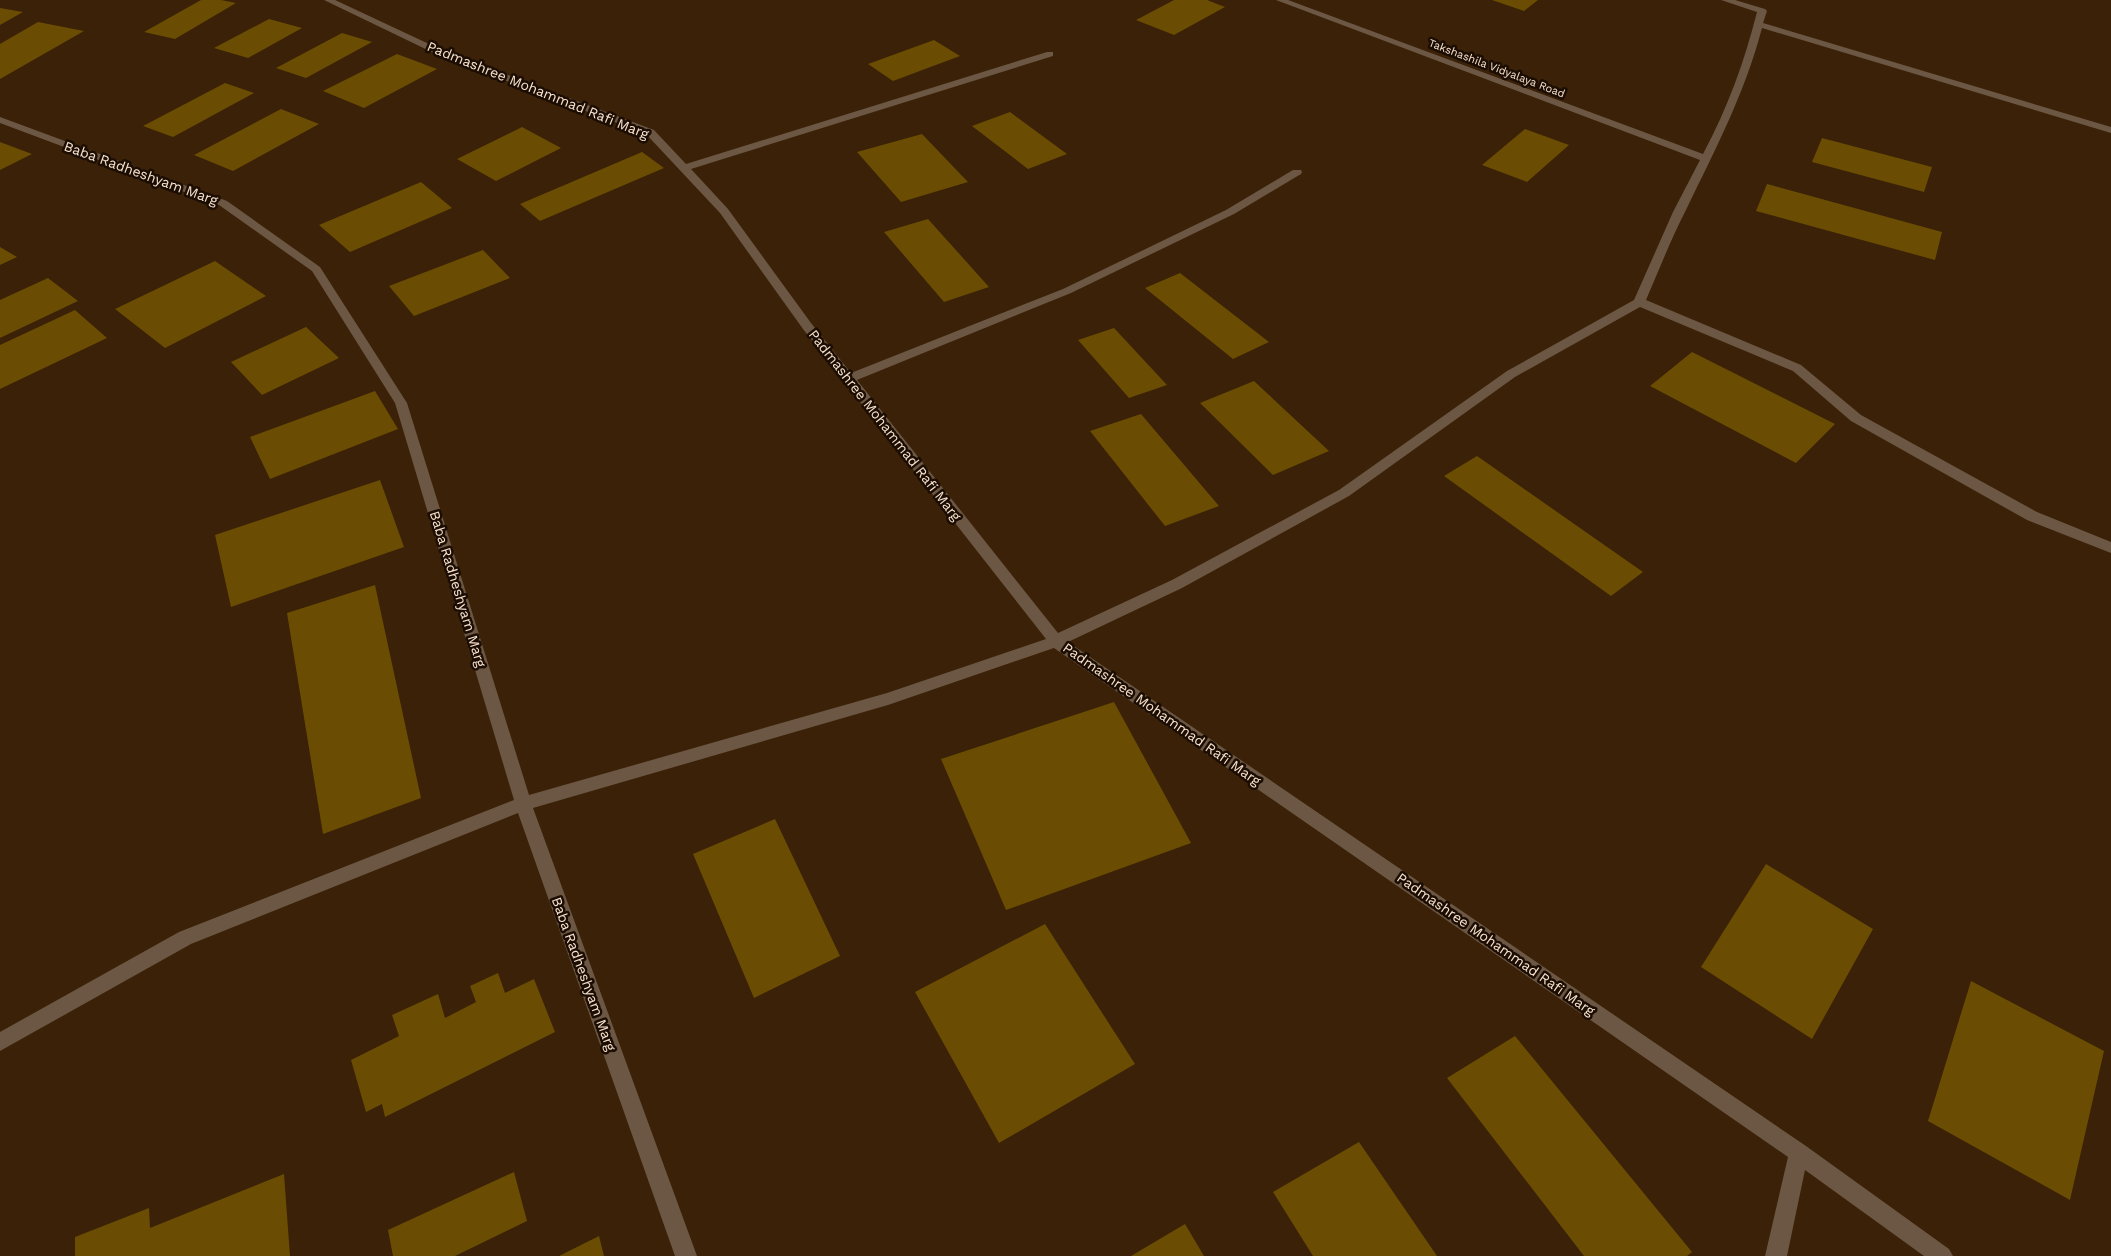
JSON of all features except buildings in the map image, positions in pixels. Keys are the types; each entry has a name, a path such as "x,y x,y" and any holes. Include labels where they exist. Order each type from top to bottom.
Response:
{"street":[{"name":"Padmashree Mohammad Rafi Marg","path":"328,0 441,53 650,132 724,212 807,326 1056,641 1800,1152 1942,1256"},
{"name":"Takshashila Vidyalaya Road","path":"1280,0 1706,159"},
{"path":"0,1042 185,938 523,804 888,699 1056,641 1177,584 1344,493 1511,374 1639,302 1680,212 1721,130 1748,64 1762,11 1726,0"},
{"path":"1758,24 2111,130"},
{"path":"684,168 1050,54"},
{"name":"Baba Radheshyam Marg","path":"0,120 223,203 316,269 401,403 523,804 686,1256"},
{"path":"849,379 1067,292 1230,212 1297,172"},
{"path":"1639,302 1797,368 1856,418 2032,516 2111,548"},
{"path":"1776,1256 1800,1152"}]}
